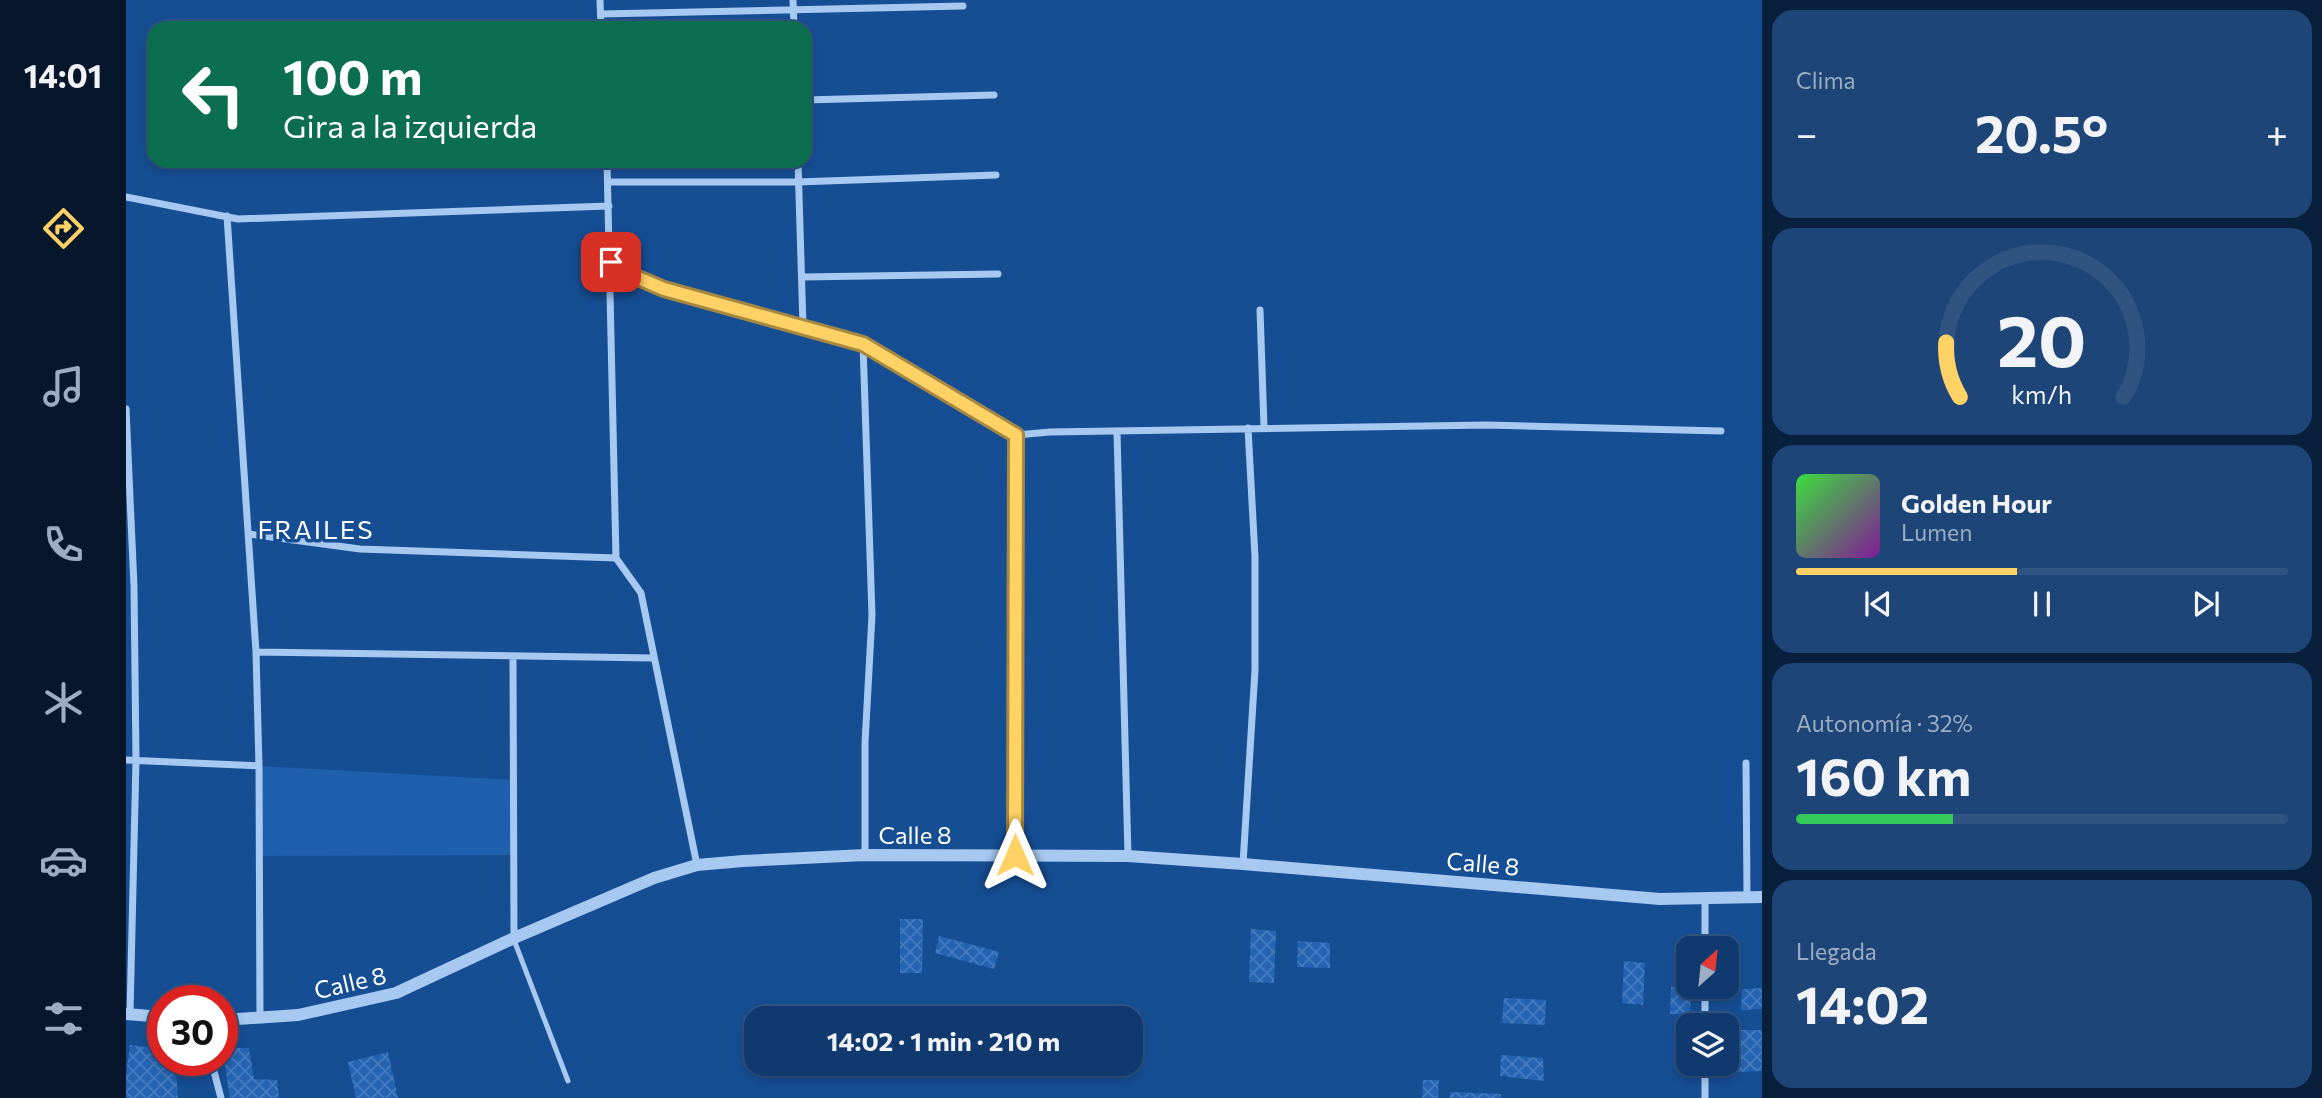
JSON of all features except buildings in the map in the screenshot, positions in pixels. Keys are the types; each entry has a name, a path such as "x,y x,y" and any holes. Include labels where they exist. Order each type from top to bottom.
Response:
{"street":[{"path":"600,0 601,21"},
{"path":"601,14 793,4 963,6"},
{"path":"812,100 993,95"},
{"path":"607,168 616,558 641,593 697,865"},
{"path":"798,168 803,327"},
{"path":"608,182 798,182 996,175"},
{"path":"126,197 238,219 609,206"},
{"path":"228,216 256,652 260,1018"},
{"path":"611,262 631,275 664,289 863,344 1016,435 1050,432 1487,425 1721,431"},
{"path":"802,277 998,274"},
{"path":"1260,310 1264,428"},
{"path":"863,344 872,615 865,743 865,855"},
{"path":"126,409 136,760 128,1014 147,1016"},
{"path":"1243,864 1255,670 1255,557 1248,428"},
{"path":"1117,432 1128,856"},
{"path":"1015,855 1016,435"},
{"path":"249,534 360,550 616,558"},
{"path":"256,652 653,658"},
{"path":"513,656 514,938"},
{"path":"126,760 259,766"},
{"path":"1746,763 1747,898"},
{"name":"Calle 8","path":"238,1019 298,1015 396,993 514,938 654,878 697,865 865,855 1128,856 1660,899 1762,897"},
{"path":"1704,898 1705,936"},
{"path":"215,1076 221,1098"},
{"path":"1705,1076 1705,1098"}],"lane":[{"path":"514,938 568,1081"}],"shaded area":[{"path":"259,766 514,780 515,855 259,856"}],"district":[{"name":"FRAILES","path":"316,528"}],"route":[{"path":"611,262 631,275 664,289 863,344 1016,435 1015,855"}]}
